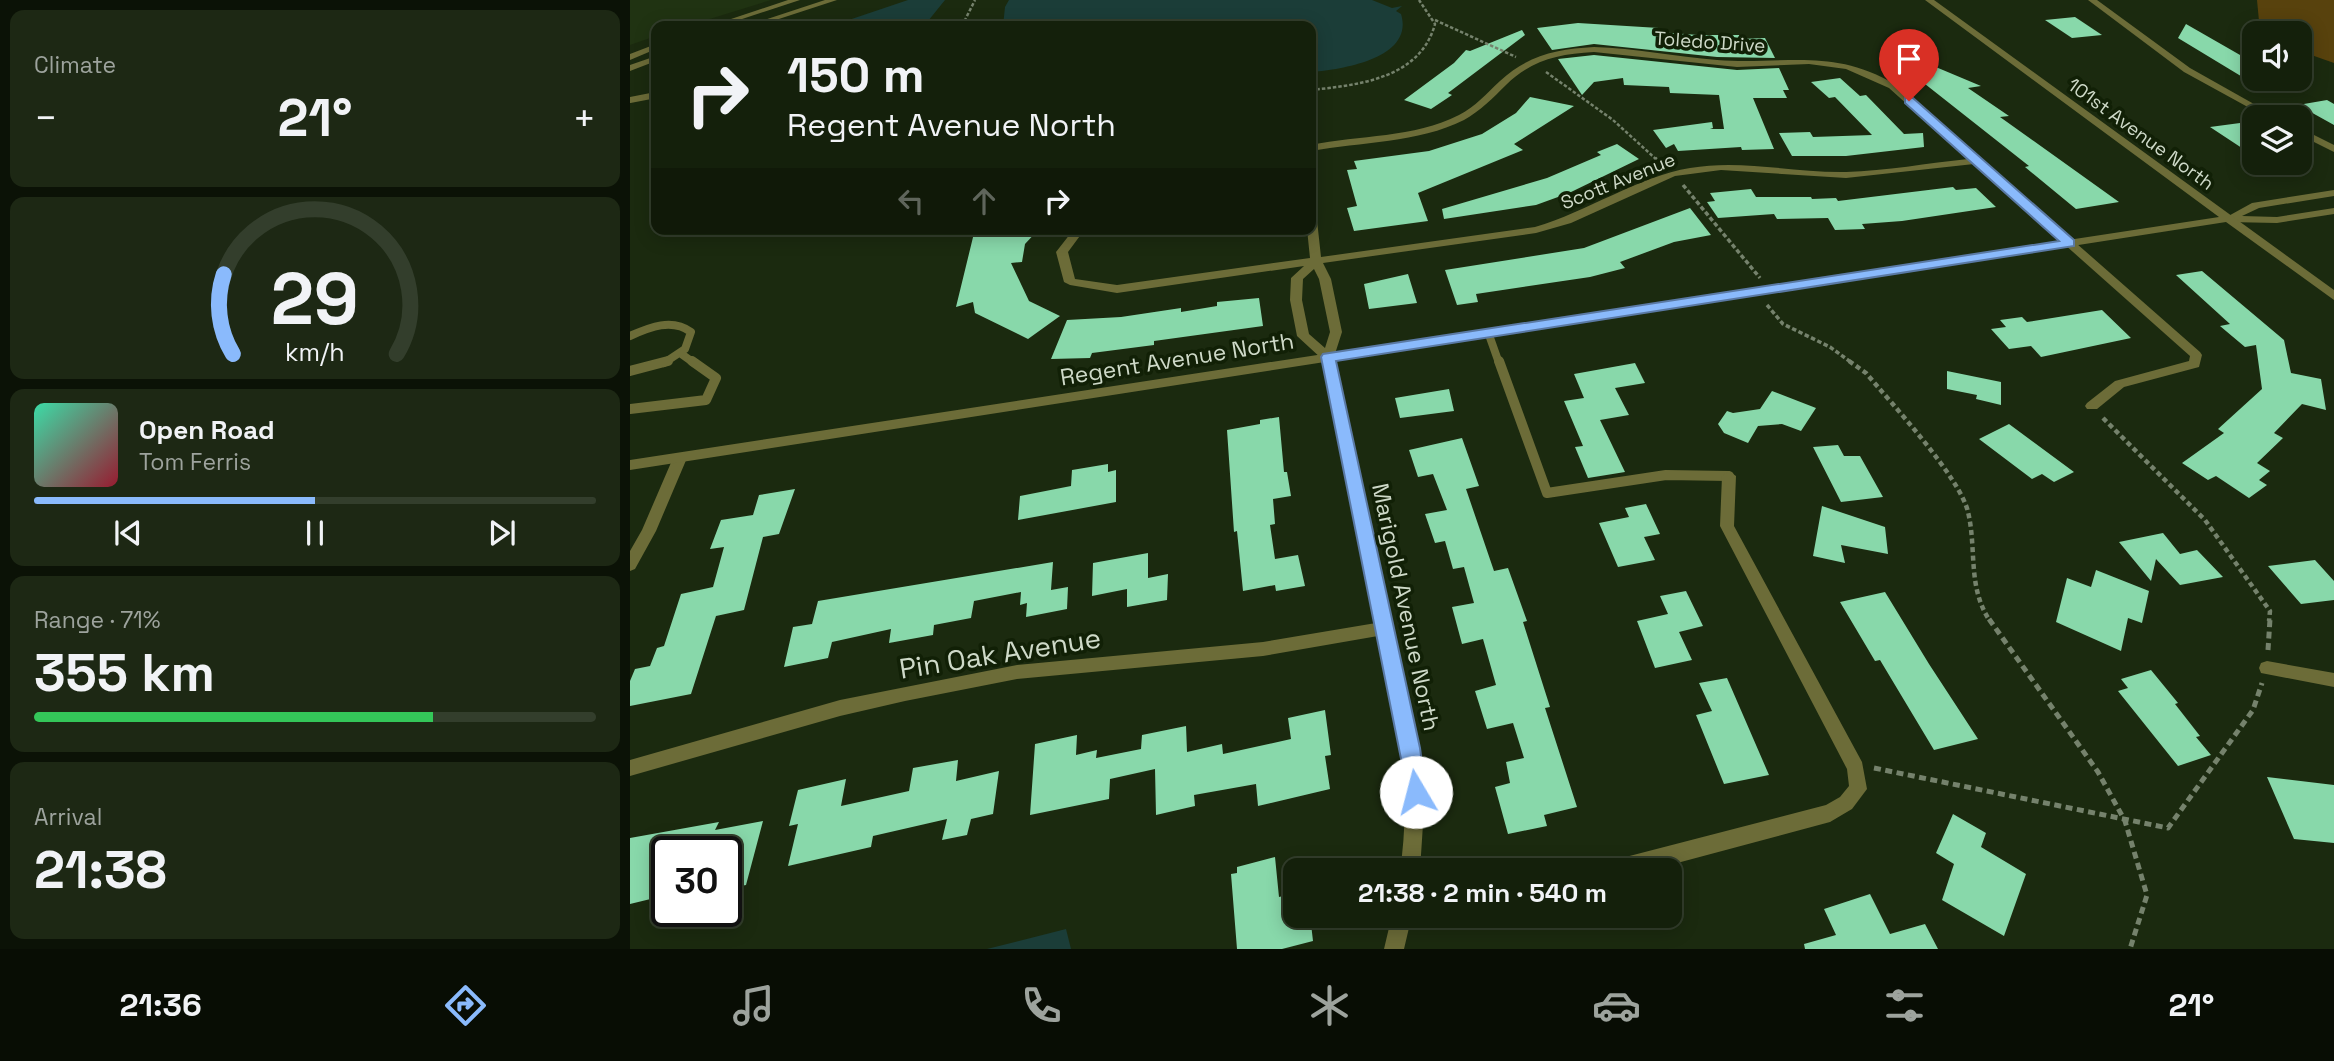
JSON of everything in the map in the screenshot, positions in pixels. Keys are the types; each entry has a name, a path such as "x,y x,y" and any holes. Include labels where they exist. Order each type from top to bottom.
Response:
{"street":[{"path":"730,21 796,0"},
{"path":"766,21 833,0"},
{"name":"101st Avenue North","path":"1929,0 2334,296"},
{"path":"2092,0 2187,70 2250,105"},
{"path":"630,57 651,48"},
{"name":"Toledo Drive","path":"1316,147 1409,134 1446,124 1473,111 1513,72 1528,62 1562,52 1594,49 1715,63 1817,62 1849,66 1892,86 2196,355 2195,364 2120,384 2092,406"},
{"path":"630,68 651,60"},
{"path":"2312,137 2334,149"},
{"name":"Scott Avenue","path":"1075,235 1062,252 1070,282 1117,289 1536,230 1567,221 1665,177 1693,170 1721,167 1846,175 1976,161"},
{"name":"Regent Avenue North","path":"2228,219 2256,205 2334,193"},
{"name":"Regent Avenue North","path":"630,466 2228,219 2277,220 2334,211"},
{"path":"1313,235 1316,261 1325,279 1336,332 1328,357 1303,336 1296,300 1297,278 1316,261"},
{"name":"Marigold Avenue North","path":"1328,357 1410,748 1416,792 1412,858"},
{"path":"630,565 649,531 680,458"},
{"path":"1659,858 1830,813 1846,803 1858,789 1856,768 1727,526 1729,476"},
{"name":"Pin Oak Avenue","path":"630,768 840,708 1017,672 1263,649 1384,628"},
{"path":"2267,668 2334,680"},
{"path":"1394,949 1399,928"}],"lane":[{"path":"630,100 651,96"},
{"path":"630,336 654,327 679,325 691,332 688,346 680,353 657,365 630,370"},
{"path":"1489,332 1547,493 1666,475 1729,476"},
{"path":"630,410 706,400 716,379 680,353"}],"path":[{"path":"964,21 975,0"},
{"path":"1420,0 1435,20 1520,59"},
{"path":"1316,90 1361,85 1392,75 1423,49 1432,35 1435,20"},
{"path":"1540,68 1613,120 1665,168"},
{"path":"1678,180 1725,233 1783,324 1830,346 1866,373 1945,470 1968,510 1973,575 1983,610 2098,772 2125,821 2147,895 2130,949"},
{"path":"1856,768 1878,768 2168,828 2253,710 2267,668 2270,611 2205,520 2092,406"}],"shaded area":[{"path":"630,0 771,0 703,21 651,21 651,38 630,45"},
{"path":"2257,0 2334,0 2334,63 2312,55 2312,21 2259,21"}],"water":[{"path":"908,0 945,0 928,21 846,21"},
{"path":"1009,0 1372,0 1392,8 1402,6 1396,11 1401,14 1402,29 1397,42 1372,59 1355,65 1316,71 1316,21 1004,21 1005,7"},
{"path":"1066,929 1071,949 987,949"}],"building":[{"path":"2075,17 2102,35 2072,38 2045,20"},
{"path":"1578,23 1659,28 1659,32 1698,35 1739,35 1741,39 1765,38 1775,58 1717,57 1594,44 1552,50 1537,28"},
{"path":"2186,24 2242,56 2242,77 2178,38"},
{"path":"1522,30 1525,35 1431,109 1404,100 1454,63 1466,50 1470,51"},
{"path":"1594,55 1737,70 1779,68 1789,90 1783,90 1787,98 1753,98 1774,149 1742,150 1741,147 1678,151 1674,144 1666,148 1653,130 1712,122 1713,128 1710,129 1724,129 1719,95 1670,93 1669,87 1624,85 1623,78 1594,82 1582,95 1558,59"},
{"path":"1931,65 1981,86 1968,88 2009,116 2000,117 2119,202 2076,209 2025,167 2029,166 1906,69"},
{"path":"1840,78 1860,96 1866,95 1904,134 1923,133 1924,147 1846,156 1792,156 1779,133 1810,132 1813,137 1872,135 1835,97 1829,98 1811,82"},
{"path":"1530,97 1574,106 1514,144 1523,150 1418,193 1428,221 1354,231 1347,208 1357,206 1347,170 1357,169 1354,161 1429,151 1482,134 1516,113"},
{"path":"2327,100 2334,104 2334,125 2312,113 2312,105 2298,105"},
{"path":"2242,124 2242,148 2210,127"},
{"path":"1617,144 1639,159 1569,193 1536,205 1444,219 1442,209 1547,178 1601,155 1597,152"},
{"path":"1953,187 1956,190 1976,188 1996,207 1862,224 1865,229 1835,230 1828,218 1777,219 1774,214 1718,218 1707,202 1715,201 1710,193 1751,189 1756,197 1836,198 1838,201"},
{"path":"1690,208 1711,235 1674,242 1620,262 1625,268 1590,277 1476,294 1478,302 1457,305 1445,270 1584,248"},
{"path":"974,235 1033,235 1025,244 1022,262 1011,263 1029,301 1060,316 1028,339 975,313 973,302 956,307"},
{"path":"2202,271 2284,340 2291,373 2321,379 2326,410 2302,404 2274,433 2283,438 2257,463 2270,471 2259,480 2267,485 2249,498 2216,476 2208,480 2182,463 2224,433 2218,429 2262,389 2256,345 2245,347 2220,326 2230,324 2176,275"},
{"path":"1408,274 1417,303 1369,309 1364,284"},
{"path":"1259,298 1263,326 1154,341 1154,345 1092,353 1090,358 1051,359 1067,320 1121,317 1181,308 1181,312 1217,306 1217,302"},
{"path":"2102,310 2131,338 2041,357 2031,346 2009,349 1991,329 2006,327 2000,320 2022,317 2027,322"},
{"path":"1635,363 1645,383 1615,388 1629,415 1600,420 1625,472 1588,478 1575,447 1583,446 1564,401 1584,398 1574,374"},
{"path":"1947,371 2001,382 2001,405 1976,399 1977,395 1947,389"},
{"path":"1449,389 1454,411 1400,418 1395,398"},
{"path":"1772,391 1816,408 1801,431 1782,424 1758,426 1748,443 1724,433 1718,424 1727,411 1733,413 1760,409"},
{"path":"1279,417 1284,472 1287,472 1291,496 1273,499 1275,524 1270,525 1275,559 1298,555 1305,586 1276,591 1275,585 1243,591 1237,531 1234,532 1227,430 1260,424 1260,420"},
{"path":"2009,424 2074,472 2054,482 2042,474 2032,479 1979,439"},
{"path":"1462,438 1479,486 1466,489 1494,571 1508,568 1527,621 1523,622 1550,707 1545,708 1577,807 1544,815 1547,826 1508,834 1495,787 1510,783 1506,762 1524,758 1513,723 1487,729 1475,691 1496,685 1483,639 1462,644 1452,607 1474,603 1464,567 1453,569 1445,541 1435,543 1425,514 1447,510 1433,474 1418,477 1409,450"},
{"path":"1838,445 1844,456 1860,456 1883,497 1841,502 1813,447"},
{"path":"1108,464 1108,472 1116,470 1116,502 1018,520 1020,496 1071,486 1072,470"},
{"path":"795,489 779,534 763,537 744,610 716,616 691,694 630,706 630,681 635,669 650,666 657,648 664,646 681,594 713,587 724,547 710,549 721,520 753,515 759,495"},
{"path":"1646,504 1660,534 1644,537 1655,560 1618,567 1599,523 1629,517 1625,508"},
{"path":"1822,506 1885,527 1888,554 1841,545 1845,563 1813,556"},
{"path":"2163,533 2180,554 2197,550 2223,577 2180,585 2156,559 2151,581 2119,542"},
{"path":"1148,553 1148,578 1168,574 1167,600 1127,607 1127,589 1092,596 1093,563"},
{"path":"2315,560 2334,581 2334,600 2301,604 2268,566"},
{"path":"1053,562 1051,590 1068,587 1067,609 1026,617 1027,603 1020,605 1021,592 974,601 971,618 934,625 933,635 889,643 891,629 832,642 828,658 784,667 793,627 812,624 818,601"},
{"path":"2096,570 2149,591 2142,623 2128,618 2121,651 2056,622 2067,578 2091,587"},
{"path":"1686,591 1703,626 1679,632 1692,660 1655,668 1637,621 1668,614 1660,596"},
{"path":"1885,592 1978,739 1934,750 1880,660 1875,661 1840,602"},
{"path":"2151,670 2178,703 2175,704 2211,755 2178,766 2118,691 2128,688 2121,679"},
{"path":"1727,678 1769,775 1724,784 1696,715 1712,711 1699,683"},
{"path":"1325,710 1331,755 1325,756 1330,789 1258,806 1256,784 1194,795 1195,806 1156,815 1155,769 1110,779 1109,799 1030,815 1035,744 1077,735 1076,755 1097,750 1096,758 1141,749 1142,735 1186,726 1187,752 1222,744 1223,754 1291,739 1288,718"},
{"path":"958,760 956,781 999,771 993,814 971,819 967,835 942,840 947,819 873,836 871,847 788,866 798,824 789,826 798,790 846,779 841,806 909,791 913,768"},
{"path":"2267,777 2334,785 2334,843 2294,839"},
{"path":"1953,814 1986,833 1981,847 2026,874 2004,936 1942,900 1954,864 1936,853"},
{"path":"763,821 746,885 742,886 742,836 651,836 651,899 630,904 630,838 719,822 715,830"},
{"path":"1275,857 1279,897 1283,896 1283,928 1312,928 1313,941 1282,949 1237,949 1231,874 1237,873 1237,867"},
{"path":"1870,894 1890,934 1925,924 1938,949 1805,949 1804,944 1836,935 1824,909"}],"route":[{"path":"1416,792 1410,748 1328,357 2069,243 1909,101"}]}
